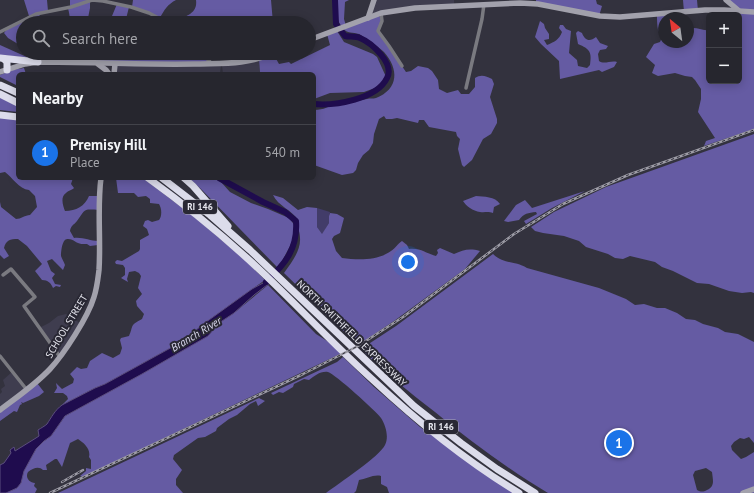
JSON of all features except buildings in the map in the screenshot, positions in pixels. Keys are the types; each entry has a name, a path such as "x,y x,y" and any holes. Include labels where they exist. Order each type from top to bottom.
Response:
{"highway":[{"path":"2,59 38,62"},
{"path":"2,59 7,62 3,71"},
{"path":"0,85 16,92"},
{"path":"0,94 16,102"},
{"path":"0,115 16,117"},
{"name":"NORTH SMITHFIELD EXPRESSWAY","path":"151,180 205,222 262,272 405,409 462,454 519,493"},
{"name":"NORTH SMITHFIELD EXPRESSWAY","path":"165,180 236,237 268,266 414,406 497,469 535,493"},
{"path":"186,180 225,222 236,237"}],"main road":[{"path":"368,18 374,0"},
{"path":"726,0 738,10"},
{"path":"316,37 381,13 415,8 484,4 538,4 600,16 615,17 705,10 738,10 754,12"},
{"path":"3,71 25,64 38,62 86,62 98,64 230,64 255,60"},
{"path":"98,64 108,72"},
{"path":"114,72 115,64"},
{"name":"SCHOOL STREET","path":"0,410 27,390 50,369 60,357 89,310 95,296 99,270 99,193 101,180"},
{"path":"743,493 754,489"}],"street":[{"path":"32,16 71,7 92,0 131,7 155,16"},
{"path":"466,88 482,20 484,4"},
{"path":"381,13 382,21 378,32 402,66"},
{"path":"0,32 16,25"},
{"path":"208,60 211,63"},
{"path":"3,275 11,269 35,297 24,306 60,357"},
{"path":"0,356 27,390"}],"shaded area":[{"path":"24,0 47,0 48,11 39,13 40,16 29,16"},
{"path":"70,0 92,0 90,1 88,16 70,16 68,8 70,6"},
{"path":"133,0 176,0 168,5 161,16 151,16 152,14 132,7"},
{"path":"196,0 271,0 272,16 186,16 193,12 196,5"},
{"path":"335,0 349,0 345,2 344,19 346,26 379,15 381,20 378,31 406,72 411,71 418,66 428,68 438,80 439,89 447,93 458,90 461,94 469,94 475,87 475,78 484,76 492,79 494,84 490,97 497,123 491,134 483,139 472,160 464,167 462,165 458,149 460,139 456,132 429,127 424,120 419,120 418,123 397,118 386,119 384,116 379,119 374,134 373,143 369,150 363,155 353,173 342,175 316,166 316,110 324,109 337,104 376,98 384,94 389,89 393,84 394,78 392,65 389,58 383,51 359,34 346,31 340,25 337,18"},
{"path":"374,0 454,0 454,7 413,9 371,17"},
{"path":"536,0 596,0 597,4 602,6 599,16 536,4"},
{"path":"683,0 697,0 698,11 684,12"},
{"path":"726,0 754,0 754,129 704,146 706,141 715,138 698,112 701,99 701,89 692,77 675,73 658,76 652,73 655,65 646,57 654,44 658,43 658,48 694,48 694,28 706,30 706,84 742,84 742,12 722,11 735,10"},
{"path":"117,4 129,7 127,16 112,16"},
{"path":"540,21 544,24 549,34 549,39 544,40 547,45 558,39 562,32 559,28 560,25 563,25 566,29 571,31 569,53 577,60 578,66 587,68 590,65 591,57 588,49 578,44 576,33 578,31 588,40 592,40 596,37 600,43 608,46 606,49 600,50 598,54 599,61 603,63 617,62 614,67 602,72 599,70 560,79 559,61 535,37"},
{"path":"16,24 16,43 8,38 4,33 7,29"},
{"path":"337,31 344,42 377,57 387,79 375,88 364,92 330,93 316,98 316,72 260,72 259,60 277,60 279,64 289,62 291,64 299,60 316,60 316,52 330,45 327,34"},
{"path":"0,45 16,52 16,57 0,55"},
{"path":"53,60 208,60 211,64 62,62"},
{"path":"233,60 259,60 233,64"},
{"path":"259,60 260,72 223,72 222,66"},
{"path":"114,64 221,65 220,72 114,72"},
{"path":"24,68 25,72 16,72 16,85 0,77 0,75 12,70"},
{"path":"0,95 16,103 16,112 0,110"},
{"path":"0,117 16,118 16,180 72,180 71,184 74,188 67,192 63,197 62,202 65,211 80,207 85,203 89,196 99,196 99,210 87,210 83,212 70,231 74,238 98,241 98,245 90,246 66,239 63,243 61,252 65,265 63,270 52,259 47,261 51,271 55,274 52,278 55,284 61,285 60,287 56,286 53,288 49,282 42,280 35,271 42,264 27,246 18,239 11,240 6,243 4,248 9,256 4,259 0,255 0,202 1,207 16,219 30,215 37,207 35,196 29,190 19,185 5,172 0,173"},
{"path":"754,134 754,293 729,291 709,284 697,283 662,267 655,262 630,256 623,259 615,258 608,254 586,247 579,241 564,236 535,231 531,227 554,212 606,187"},
{"path":"116,180 146,180 198,220 246,261 265,280 202,325 185,340 105,384 62,405 68,399 63,393 54,393 57,388 56,383 62,389 73,383 74,379 70,374 77,367 81,369 87,368 90,361 102,353 113,358 120,354 122,348 121,338 129,336 132,326 142,319 144,314 137,306 136,301 142,294 138,288 141,276 135,271 129,272 127,279 128,282 121,278 125,275 125,268 123,265 116,264 115,262 117,260 122,261 139,251 140,240 149,235 147,229 143,226 145,221 148,220 152,222 159,220 161,208 159,204 150,203 150,199 146,196 138,197 134,193 118,193"},
{"path":"191,180 218,180 230,192 251,203 289,218 296,227 296,231 281,263 277,267"},
{"path":"585,191 552,208 526,224 524,221 537,214 536,212 526,214 519,220 508,222 504,221 516,205 525,200 532,208"},
{"path":"273,195 283,198 298,210 307,207 317,208 317,227 322,234 329,223 330,213 337,214 344,218 340,233 332,239 336,251 342,258 361,259 380,257 393,250 402,241 409,249 420,250 436,256 438,253 437,250 440,248 454,254 466,250 480,251 465,269 394,321 358,345 284,273 295,257 299,248 300,233 298,220 275,199"},
{"path":"476,196 492,198 500,204 494,207 493,213 477,211 470,208 463,201"},
{"path":"317,208 330,212 329,223 322,235 317,227"},
{"path":"493,254 502,260 599,288 626,299 635,305 644,304 657,308 665,308 686,319 695,320 725,332 738,334 754,342 754,443 749,437 744,439 740,438 731,446 732,450 741,459 754,452 754,493 548,493 462,434 397,382 361,349 396,326","holes":["706,468 712,472 713,483 711,487 703,491 697,490 693,475 695,471"]},
{"path":"268,285 316,334 335,346 341,353 83,477 80,476 86,471 86,468 91,469 91,460 89,457 89,451 85,444 78,439 70,443 62,467 57,459 55,459 46,465 47,470 36,468 28,472 28,479 35,483 34,486 37,489 35,493 6,493 23,472 36,449 51,436 65,416 208,336 219,323 234,313"},
{"path":"66,314 80,323 60,355 39,328 58,316"},
{"path":"343,357 374,387 420,427 515,493 389,493 387,487 381,484 381,476 373,476 359,480 354,493 326,493 349,477 382,450 387,439 386,428 383,421 378,414 355,393 339,379 328,372 320,373 309,380 304,379 294,384 293,387 283,393 279,392 273,395 271,393 337,362"},
{"path":"12,372 27,391 3,409 0,406 0,394 2,392 1,389 5,386 3,380"},
{"path":"37,383 44,392 39,396 23,403 21,402 22,404 17,412 14,411 0,421 0,411"},
{"path":"259,398 265,401 258,406 256,401 250,404 237,415 217,428 216,431 205,437 198,438 174,455 173,459 182,470 176,479 176,485 183,493 58,493"}],"water":[{"path":"267,278 271,282 234,313 219,323 208,336 65,416 51,436 36,449 24,471 21,483 17,488 6,493 0,493 0,465 4,463 11,453 10,450 14,447 15,451 39,436 38,430 47,424 62,405 105,384 185,340 202,325 252,289 263,283"}],"waterway":[{"name":"Branch River","path":"316,104 333,104 355,100 365,96 382,85 389,72 388,67 381,55 370,44 357,37 345,36 336,24 335,0"},
{"name":"Branch River","path":"223,180 285,212 296,221 295,240 289,255 279,269 266,282"}],"railway":[{"path":"50,493 303,374 358,346 403,317 514,234 563,204 628,175 754,130"},
{"path":"62,482 83,470"}],"place":[{"name":"Premisy Hill","path":"619,443"}]}
